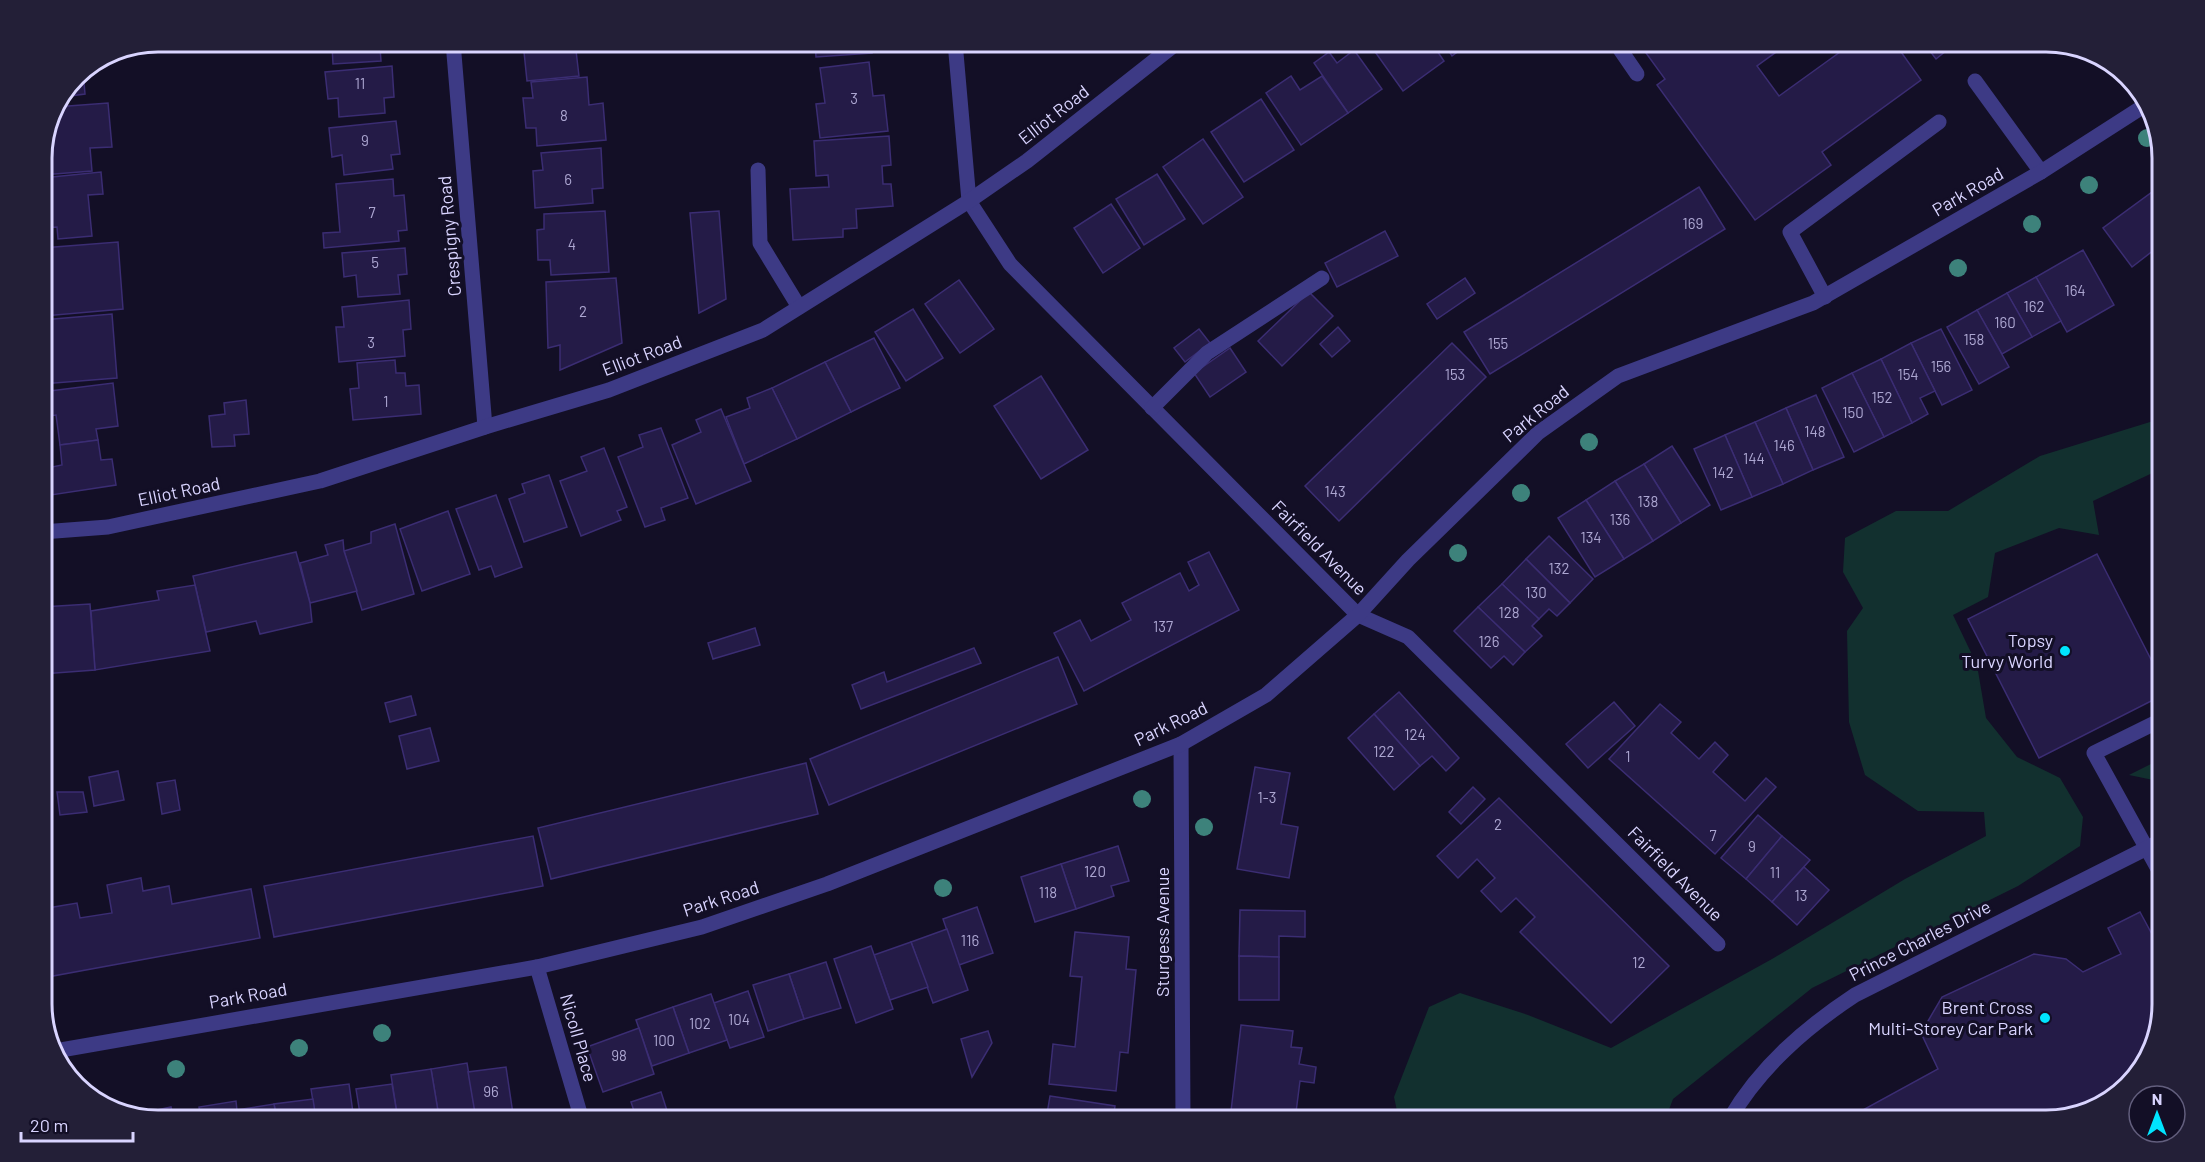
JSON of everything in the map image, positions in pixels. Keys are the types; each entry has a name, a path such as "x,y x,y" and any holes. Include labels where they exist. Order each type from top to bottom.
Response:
{"street":[{"name":"Crespigny Road","path":"454,52 485,427"},
{"path":"956,52 969,201"},
{"name":"Elliot Road","path":"53,531 108,526 320,481 485,427 609,390 763,330 969,201 1027,161 1165,52"},
{"path":"1622,52 1637,74"},
{"path":"1975,81 2041,172"},
{"name":"Park Road","path":"62,1049 537,967 702,927 826,884 1181,744 1266,695 1358,615 1408,560 1538,433 1618,376 1825,297 2041,172 2140,108"},
{"path":"1825,297 1790,232 1939,122"},
{"path":"758,170 760,243 799,307"},
{"name":"Fairfield Avenue","path":"969,201 1010,264 1358,615 1408,637 1718,944"},
{"path":"1152,408 1207,353 1322,278"},
{"path":"2152,724 2094,753 2152,856"},
{"name":"Sturgess Avenue","path":"1181,744 1183,1110"},
{"name":"Prince Charles Drive","path":"1736,1110 1760,1076 1788,1045 1820,1018 1846,1001 2152,846"},
{"name":"Nicoll Place","path":"537,967 579,1110"}],"green space":[{"path":"2152,421 2152,473 2093,501 2099,535 2059,528 1995,553 1988,597 1953,615 1977,665 1986,718 2017,757 2060,778 2083,817 2080,846 2018,886 1812,988 1673,1099 1669,1110 1397,1110 1394,1097 1429,1007 1460,993 1528,1015 1611,1048 1772,959 1905,879 1986,836 1984,812 1918,811 1865,775 1849,722 1847,631 1863,608 1843,572 1845,538 1896,511 1948,511 2040,456"},
{"path":"2152,764 2152,780 2129,775"}],"building":[{"path":"332,52 380,52 381,61 333,64"},
{"path":"524,52 576,52 579,76 527,81"},
{"path":"816,52 872,53 816,57"},
{"path":"1329,52 1337,63 1351,52 1355,52 1382,89 1348,113 1314,63"},
{"path":"1375,52 1438,52 1444,61 1403,91"},
{"path":"1645,52 1776,52 1757,66 1779,96 1840,52 1901,52 1921,80 1822,152 1831,165 1755,220 1657,85 1665,79"},
{"path":"1931,52 1945,52 1936,59"},
{"path":"869,62 873,96 884,95 888,131 820,138 816,104 825,103 820,68"},
{"path":"392,66 394,97 384,98 385,113 339,117 338,98 328,99 325,72"},
{"path":"1291,76 1300,90 1322,76 1348,113 1301,145 1266,93"},
{"path":"587,77 589,105 603,103 606,140 537,146 536,128 526,128 523,98 533,98 531,82"},
{"path":"84,82 85,94 73,96"},
{"path":"1261,99 1294,150 1244,182 1211,132"},
{"path":"108,103 112,147 90,148 92,171 53,174 55,138 58,124 66,106"},
{"path":"396,121 400,154 391,155 393,169 344,175 342,155 332,157 329,128"},
{"path":"889,136 891,165 882,166 883,184 891,184 893,206 856,209 857,228 843,229 843,237 793,240 790,189 829,187 828,175 816,176 814,141"},
{"path":"1203,139 1243,197 1203,224 1163,167"},
{"path":"601,148 603,188 592,189 593,203 535,208 533,171 543,170 541,153"},
{"path":"101,172 103,194 88,195 92,236 58,239 57,227 53,227 53,177"},
{"path":"1157,174 1185,219 1144,245 1116,199"},
{"path":"393,179 394,196 404,195 407,230 398,231 399,241 324,248 323,233 340,232 336,184"},
{"path":"1699,187 1725,229 1490,374 1464,332"},
{"path":"2152,192 2152,252 2132,267 2103,228"},
{"path":"1111,204 1140,248 1103,273 1074,228"},
{"path":"605,211 609,272 551,275 550,260 538,260 537,230 544,229 544,214"},
{"path":"719,211 726,299 699,313 690,213"},
{"path":"1385,231 1398,256 1337,287 1325,263"},
{"path":"118,242 123,309 53,315 53,247"},
{"path":"405,248 407,274 398,275 400,294 358,297 356,275 344,277 342,253"},
{"path":"2083,250 2114,305 2067,332 2036,277"},
{"path":"2036,277 2061,321 2032,337 2007,293"},
{"path":"616,278 622,343 560,370 560,345 548,348 546,282"},
{"path":"1465,278 1475,293 1437,319 1427,304"},
{"path":"959,280 994,329 960,353 925,304"},
{"path":"1309,292 1333,316 1282,366 1258,341"},
{"path":"2007,293 2032,337 2002,354 1977,310"},
{"path":"409,300 411,329 403,330 405,356 339,362 336,327 344,327 342,307"},
{"path":"913,309 943,358 906,381 875,332"},
{"path":"1977,310 2009,367 1979,384 1947,327"},
{"path":"112,314 117,378 53,383 53,319"},
{"path":"1338,327 1350,341 1332,357 1320,344"},
{"path":"1199,329 1210,343 1185,362 1174,348"},
{"path":"1941,329 1972,390 1942,405 1911,343"},
{"path":"874,338 900,388 851,412 825,362"},
{"path":"1452,343 1486,377 1339,521 1305,486"},
{"path":"1911,343 1935,391 1920,398 1928,414 1912,423 1881,359"},
{"path":"1230,348 1246,372 1210,397 1194,373"},
{"path":"1881,359 1912,423 1884,437 1852,373"},
{"path":"395,360 396,373 405,373 406,386 419,385 421,414 353,420 350,389 359,388 357,363"},
{"path":"825,362 851,412 797,439 772,388"},
{"path":"1852,373 1884,437 1854,452 1822,388"},
{"path":"1041,376 1088,450 1041,479 994,406"},
{"path":"113,383 118,426 96,429 98,440 60,445 56,415 53,415 53,391"},
{"path":"772,388 797,439 744,464 726,417 750,408 747,398"},
{"path":"1816,395 1844,457 1813,470 1786,408"},
{"path":"246,400 249,434 234,435 235,446 212,447 209,416 225,414 224,403"},
{"path":"1786,408 1813,470 1783,484 1755,422"},
{"path":"721,409 751,481 696,504 672,445 701,432 696,420"},
{"path":"1755,422 1783,484 1752,497 1725,435"},
{"path":"661,428 688,498 661,508 665,520 645,527 618,457 643,447 639,435"},
{"path":"1725,435 1752,497 1721,510 1694,449"},
{"path":"98,440 101,460 112,459 116,485 53,495 53,467 62,465 60,445"},
{"path":"1672,446 1710,505 1681,523 1644,464"},
{"path":"604,448 627,507 617,511 621,520 581,536 560,481 587,471 581,457"},
{"path":"1644,464 1681,523 1653,541 1615,481"},
{"path":"549,475 567,527 524,542 509,499 525,493 522,484"},
{"path":"1615,481 1653,541 1624,559 1586,500"},
{"path":"496,495 522,567 495,577 491,566 479,570 456,509"},
{"path":"1586,500 1624,559 1595,577 1558,518"},
{"path":"448,511 470,574 422,591 400,529"},
{"path":"395,524 414,594 362,610 344,551 371,543 371,532"},
{"path":"1549,536 1593,579 1570,603 1526,559"},
{"path":"343,540 344,551 357,591 310,603 300,563 328,555 325,545"},
{"path":"296,552 310,603 312,622 260,634 256,621 206,632 193,576"},
{"path":"1209,552 1239,610 1084,691 1054,633 1080,620 1091,641 1131,620 1122,603 1180,573 1189,591 1199,585 1188,562"},
{"name":"Topsy Turvy World","path":"2097,554 2152,662 2152,701 2039,758 1968,619"},
{"path":"1526,559 1570,603 1557,616 1549,609 1539,619 1502,584"},
{"path":"1502,584 1539,619 1532,626 1542,636 1525,652 1478,607"},
{"path":"195,585 210,651 95,670 91,611 159,600 157,591"},
{"path":"90,604 95,670 53,673 53,606"},
{"path":"1478,607 1525,652 1513,665 1504,656 1491,668 1454,631"},
{"path":"755,628 760,645 713,659 708,643"},
{"path":"974,648 981,663 861,709 852,685 884,672 887,682"},
{"path":"1058,657 1077,704 829,805 810,759"},
{"path":"1399,692 1459,758 1446,771 1432,756 1420,766 1374,714"},
{"path":"411,696 416,715 390,722 385,703"},
{"path":"1614,702 1635,726 1588,768 1566,744"},
{"path":"1660,704 1681,722 1671,733 1699,759 1715,742 1728,755 1713,772 1745,801 1766,778 1776,787 1715,854 1609,759"},
{"path":"1374,714 1420,766 1394,790 1348,738"},
{"path":"430,728 439,761 407,769 399,736"},
{"path":"806,763 818,814 551,879 538,828"},
{"path":"1255,767 1290,773 1281,824 1298,827 1289,878 1237,869"},
{"path":"118,771 124,800 94,806 89,777"},
{"path":"175,780 180,810 162,814 157,783"},
{"path":"1473,787 1485,799 1461,824 1449,812"},
{"path":"57,792 83,792 87,812 60,815"},
{"path":"1499,798 1669,966 1611,1023 1520,932 1535,917 1516,898 1501,912 1481,891 1495,878 1477,859 1458,878 1437,856"},
{"path":"1758,815 1782,836 1746,879 1721,858"},
{"path":"533,836 543,886 274,937 264,886"},
{"path":"1782,836 1810,860 1772,902 1746,879"},
{"path":"1118,846 1129,881 1111,886 1114,896 1076,909 1061,864"},
{"path":"1061,864 1076,909 1035,922 1021,877"},
{"path":"1804,867 1829,890 1797,925 1772,902"},
{"path":"141,878 143,891 169,886 172,904 251,889 260,938 53,976 53,907 77,903 80,918 112,913 107,885"},
{"path":"977,907 993,953 959,965 943,919"},
{"path":"1240,910 1305,911 1305,937 1279,936 1279,957 1239,956"},
{"name":"Brent Cross Multi-Storey Car Park","path":"2140,912 2152,934 2152,1011 2147,1038 2135,1063 2111,1088 2087,1101 2061,1109 1863,1110 1938,1069 1921,1033 1942,997 2034,954 2066,959 2083,972 2121,954 2108,928"},
{"path":"947,929 968,990 933,1003 911,942"},
{"path":"1075,932 1129,937 1126,969 1136,970 1128,1053 1120,1052 1116,1091 1049,1084 1053,1044 1075,1047 1082,977 1070,976"},
{"path":"911,942 928,987 890,1000 874,955"},
{"path":"871,946 893,1009 856,1023 834,959"},
{"path":"1239,956 1279,957 1279,1000 1239,1000"},
{"path":"826,962 841,1008 804,1019 789,974"},
{"path":"789,974 804,1019 768,1031 753,985"},
{"path":"748,991 764,1037 730,1048 714,1003"},
{"path":"711,994 727,1040 689,1053 673,1007"},
{"path":"673,1007 689,1053 652,1066 636,1020"},
{"path":"1241,1025 1293,1031 1291,1047 1302,1048 1299,1064 1316,1067 1314,1083 1300,1081 1296,1110 1231,1110"},
{"path":"639,1028 654,1074 603,1092 587,1047"},
{"path":"988,1031 992,1043 972,1077 961,1039"},
{"path":"467,1063 475,1110 438,1110 431,1069"},
{"path":"506,1067 512,1110 474,1110 468,1072"},
{"path":"431,1069 438,1110 396,1110 391,1075"},
{"path":"349,1084 353,1110 314,1110 311,1089"},
{"path":"392,1084 396,1110 359,1110 356,1089"},
{"path":"661,1092 667,1110 634,1110 631,1102"},
{"path":"1050,1096 1115,1106 1114,1110 1048,1110"},
{"path":"313,1099 315,1110 275,1110 274,1104"},
{"path":"236,1101 237,1110 199,1110 199,1107"},
{"path":"274,1104 275,1110 237,1110"}],"place":[{"name":"Topsy Turvy World","path":"2065,651"},
{"name":"Brent Cross Multi-Storey Car Park","path":"2045,1018"}]}
